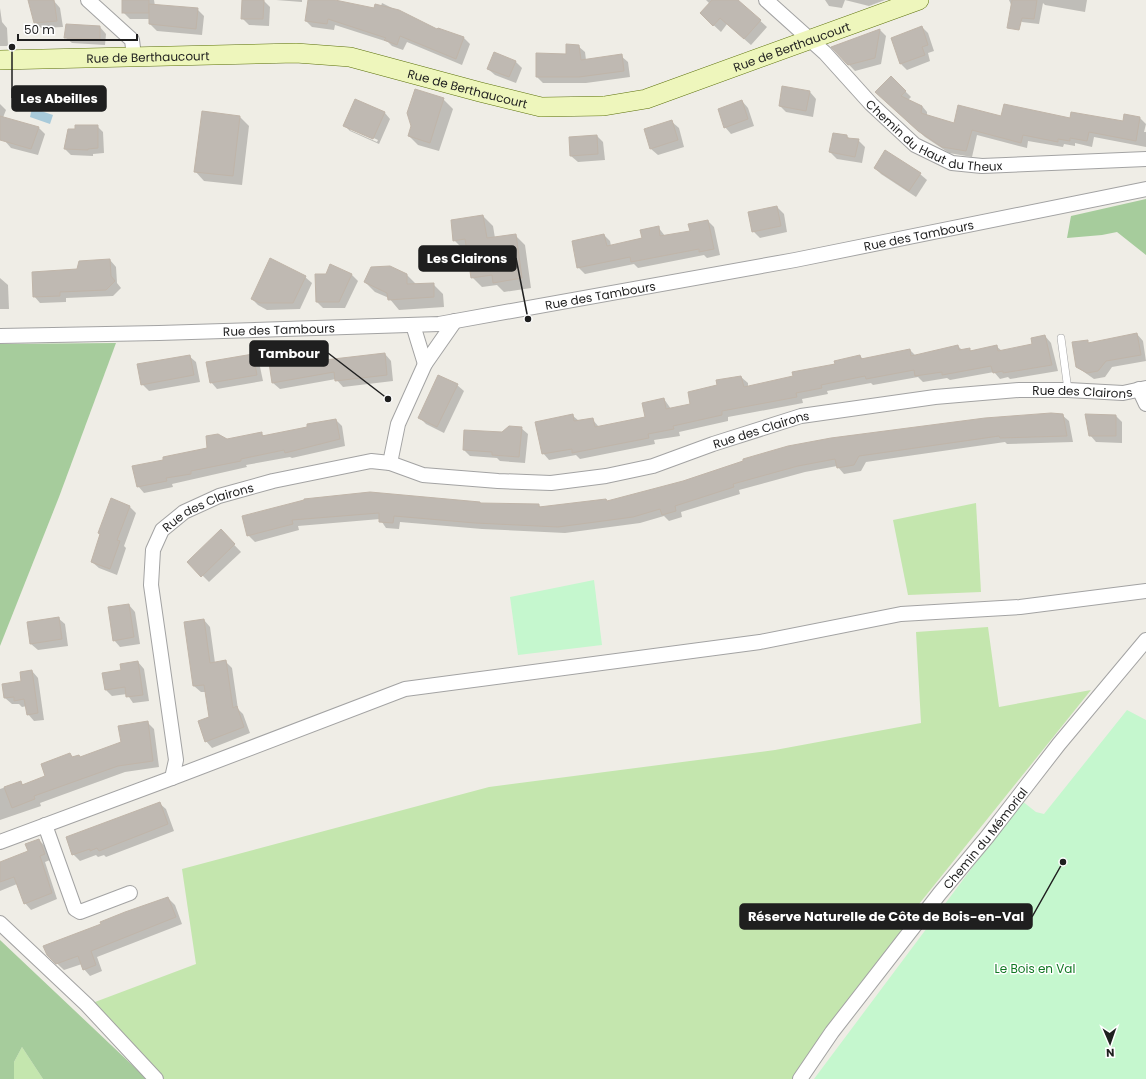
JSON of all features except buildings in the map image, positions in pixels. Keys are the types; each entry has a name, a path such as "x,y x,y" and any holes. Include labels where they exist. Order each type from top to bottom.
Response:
{"main road":[{"name":"Rue de Berthaucourt","path":"0,60 268,52 350,57 541,107 604,106 646,99 919,0"}],"street":[{"path":"88,0 132,40 134,56"},
{"name":"Chemin du Haut du Theux","path":"766,0 808,40 825,53 871,104 915,145 952,163 982,166 1146,158"},
{"name":"Rue des Tambours","path":"0,336 159,333 439,324 795,260 1146,190"},
{"path":"390,463 398,424 425,364 455,321"},
{"path":"413,325 425,364"},
{"name":"Rue des Clairons","path":"172,778 176,760 151,585 153,550 162,530 184,512 219,496 273,481 371,461 390,463 423,475 498,482 552,482 606,476 652,466 712,444 801,416 935,397 1019,390 1068,390 1123,393 1143,388 1146,404"},
{"path":"0,842 405,689 760,642 901,614 1020,607 1146,591"},
{"name":"Chemin du Mémorial","path":"800,1079 832,1032 940,893 987,837 1059,744 1146,640"},
{"path":"45,825 75,909 80,912 130,893"},
{"path":"0,923 86,1005 156,1079"}],"lane":[{"path":"1061,338 1068,390"}],"green space":[{"path":"1146,199 1146,255 1117,232 1067,238 1071,216"},
{"path":"116,343 59,497 0,646 0,344"},
{"path":"976,503 981,592 908,595 893,520"},
{"path":"594,580 602,645 518,655 510,597"},
{"path":"988,627 999,707 1091,690 911,914 921,918 800,1079 156,1079 87,1005 196,964 182,869 489,787 775,750 921,723 916,632"},
{"name":"Le Bois en Val","path":"1127,710 1146,720 1146,1079 814,1079 1022,801 1036,812 1044,814"},
{"path":"0,940 147,1079 43,1079 22,1047 14,1062 14,1079 0,1079"},
{"path":"22,1047 43,1079 14,1079 14,1062"}],"water":[{"path":"32,108 53,115 50,124 30,117"}],"place":[{"name":"Les Abeilles","path":"12,47"},
{"name":"Les Clairons","path":"528,319"},
{"name":"Tambour","path":"388,399"},
{"name":"Réserve Naturelle de Côte de Bois-en-Val","path":"1063,862"}]}
